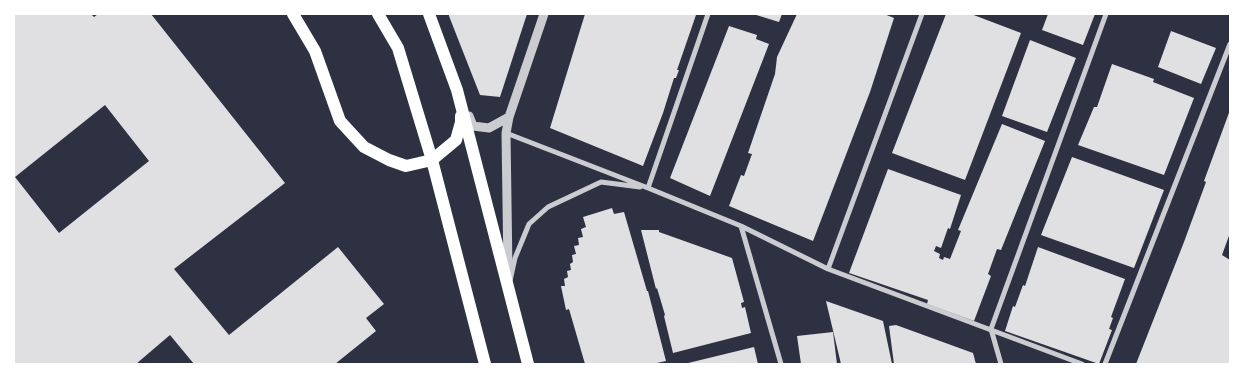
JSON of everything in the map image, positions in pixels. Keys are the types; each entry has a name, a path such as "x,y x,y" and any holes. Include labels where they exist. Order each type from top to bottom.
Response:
{"main road":[{"path":"293,14 315,51 340,121 364,147 389,160 406,166 432,160 456,140 461,122 458,90"},
{"path":"378,14 398,48 432,160 485,364"},
{"path":"429,14 458,90 528,364"}],"street":[{"path":"508,290 506,133 509,117 544,14"},
{"path":"648,188 708,14"},
{"path":"828,270 922,14"},
{"path":"1001,364 991,329 1106,14"},
{"path":"1105,364 1230,44"},
{"path":"458,90 473,126 489,128 509,117"},
{"path":"506,133 742,226 828,270 1082,364"},
{"path":"508,290 515,258 529,224 548,207 601,182 648,188"},
{"path":"742,226 781,364"}],"building":[{"path":"14,14 91,14 94,17 98,14 151,14 285,183 174,269 229,335 338,247 384,304 366,318 376,331 335,364 194,364 170,335 136,364 14,364","holes":["105,105 149,161 59,233 15,177"]},
{"path":"449,14 527,14 500,97 480,95"},
{"path":"585,14 696,15 677,70 679,70 676,78 674,78 643,166 550,128"},
{"path":"753,14 782,14 779,22"},
{"path":"797,14 884,14 894,18 870,92 813,241 729,206 741,175 744,176 752,154 748,153 775,74 777,57"},
{"path":"946,14 971,14 1021,33 965,180 892,153"},
{"path":"1048,14 1095,14 1083,45 1042,30"},
{"path":"729,26 757,35 756,39 769,44 710,196 670,178"},
{"path":"1171,31 1216,48 1201,84 1158,67"},
{"path":"1030,40 1076,58 1047,132 1002,116"},
{"path":"1112,64 1154,79 1153,82 1194,98 1164,175 1078,145 1094,107 1097,107"},
{"path":"1230,110 1230,233 1222,255 1230,260 1230,364 1136,364 1184,242"},
{"path":"1002,124 1045,141 1001,250 997,249 988,274 991,276 974,321 927,304 928,300 849,273 888,169 961,195 950,229 948,228 941,248 936,246 934,251 940,254 939,258 943,260 944,257 950,259 961,231 958,230"},
{"path":"1072,157 1164,190 1134,268 1041,235"},
{"path":"612,208 614,214 624,212 648,291 666,361 652,364 585,364 569,309 566,310 561,286 565,286 564,279 568,277 567,271 571,270 572,255 576,254 574,246 579,245 578,238 583,237 581,229 586,227 583,217"},
{"path":"641,230 659,230 659,232 732,258 744,302 741,303 742,308 745,307 751,333 673,353 665,315 656,289"},
{"path":"1038,247 1125,279 1111,317 1113,318 1109,329 1112,330 1099,364 1005,331 1013,306 1015,307 1023,285 1025,286"},
{"path":"826,301 883,321 892,364 841,364"},
{"path":"896,325 973,353 976,364 894,364 889,326"},
{"path":"833,332 837,364 801,364 797,336"},
{"path":"754,347 758,364 684,364"}]}
